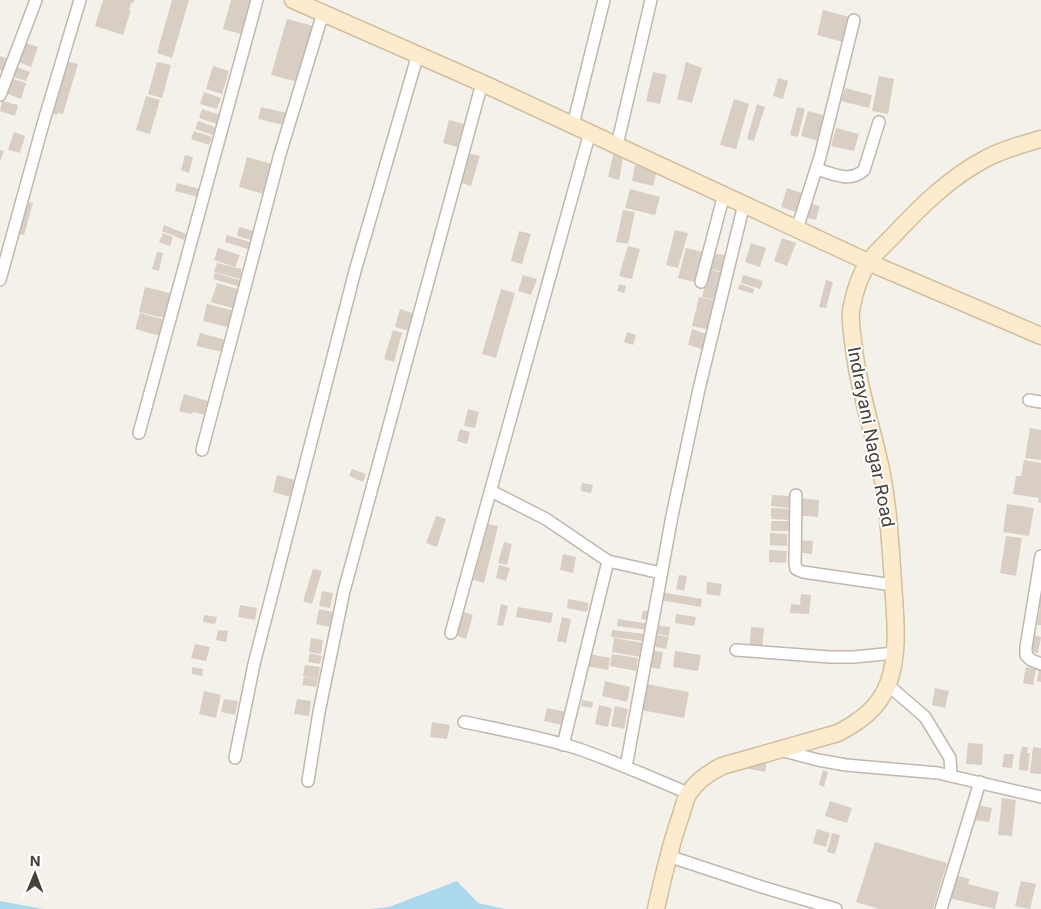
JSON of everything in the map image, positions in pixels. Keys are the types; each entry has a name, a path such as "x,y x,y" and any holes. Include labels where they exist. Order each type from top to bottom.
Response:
{"street":[{"path":"0,95 36,0"},
{"path":"0,280 80,0"},
{"path":"139,433 257,0"},
{"path":"293,0 573,124 868,262 1041,336"},
{"path":"573,124 604,0"},
{"path":"617,145 651,0"},
{"path":"202,450 280,154 323,13"},
{"path":"797,228 817,170 854,20"},
{"path":"235,758 254,664 350,290 418,54"},
{"path":"308,781 330,653 353,554 412,347 482,83"},
{"path":"817,170 846,177 859,174 864,170 879,122"},
{"path":"452,633 590,132"},
{"name":"Indrayani Nagar Road","path":"656,909 667,860 688,793 710,772 722,766 838,733 852,726 878,702 888,685 895,653 889,520 885,489 858,378 851,314 857,285 868,262 919,208 945,186 969,168 988,157 1041,139"},
{"path":"701,282 724,194"},
{"path":"626,767 661,573 699,389 744,204"},
{"path":"1029,400 1041,402"},
{"path":"491,491 546,519 608,562 661,573"},
{"path":"796,495 796,569 803,572 893,585"},
{"path":"1041,556 1026,646 1026,655 1031,660 1041,664"},
{"path":"562,745 608,562"},
{"path":"736,650 830,657 895,653"},
{"path":"888,685 925,717 950,758 951,776"},
{"path":"464,722 562,745 626,767 688,793"},
{"path":"778,750 846,765 904,769 951,776 1041,797"},
{"path":"941,909 980,782"},
{"path":"667,860 836,909"}],"water":[{"path":"457,881 478,903 505,909 370,909 389,907"},
{"path":"0,901 43,909 0,909"}],"building":[{"path":"103,0 134,0 131,3 129,10 131,10 123,35 95,26"},
{"path":"172,0 189,0 172,58 157,53"},
{"path":"231,0 253,0 244,35 223,29"},
{"path":"823,10 849,17 843,42 817,35"},
{"path":"287,19 314,26 298,82 271,75"},
{"path":"23,42 38,47 31,67 16,61"},
{"path":"0,56 9,59 5,71 0,70"},
{"path":"66,61 78,64 63,114 58,113 57,115 51,113"},
{"path":"157,62 171,65 162,98 148,94"},
{"path":"686,62 702,68 692,103 677,99"},
{"path":"14,66 30,72 26,81 11,76"},
{"path":"213,66 229,71 222,94 206,89"},
{"path":"653,72 667,75 660,104 646,101"},
{"path":"879,76 894,79 888,114 872,111"},
{"path":"10,78 26,83 21,99 5,93"},
{"path":"778,78 788,81 783,99 773,96"},
{"path":"845,88 872,95 869,108 841,101"},
{"path":"204,92 221,98 217,109 200,104"},
{"path":"146,96 160,100 150,134 136,130"},
{"path":"734,99 749,104 736,149 720,145"},
{"path":"2,101 18,105 15,116 0,111"},
{"path":"757,104 765,107 754,141 747,139"},
{"path":"261,107 287,113 283,125 258,119"},
{"path":"797,107 805,109 798,137 790,135"},
{"path":"202,109 220,115 217,124 199,118"},
{"path":"808,111 826,116 819,141 801,136"},
{"path":"449,120 464,124 457,147 443,143"},
{"path":"198,121 215,127 213,135 195,129"},
{"path":"836,128 859,134 854,151 831,146"},
{"path":"194,131 212,137 209,145 191,139"},
{"path":"14,132 25,136 20,153 8,150"},
{"path":"0,150 4,151 0,162"},
{"path":"614,151 624,153 619,180 608,177"},
{"path":"467,153 480,156 471,186 459,182"},
{"path":"185,155 193,157 189,173 181,170"},
{"path":"247,157 272,164 264,194 239,187"},
{"path":"635,165 657,170 653,186 632,181"},
{"path":"177,183 200,189 198,197 175,191"},
{"path":"787,188 802,193 796,212 781,207"},
{"path":"630,189 660,197 655,215 625,208"},
{"path":"24,201 33,203 24,235 15,233"},
{"path":"808,203 820,206 816,220 804,217"},
{"path":"623,210 635,212 628,244 616,242"},
{"path":"164,225 186,234 184,240 162,231"},
{"path":"239,227 254,231 251,240 237,236"},
{"path":"675,230 688,233 678,268 666,265"},
{"path":"519,231 531,234 522,264 511,261"},
{"path":"163,233 173,237 170,246 159,242"},
{"path":"227,235 253,243 251,250 225,242"},
{"path":"782,238 796,243 787,266 774,261"},
{"path":"751,243 766,248 760,267 745,262"},
{"path":"628,246 640,249 632,279 619,276"},
{"path":"218,248 240,255 235,267 214,260"},
{"path":"686,248 703,252 695,282 678,278"},
{"path":"157,252 163,253 159,271 152,269"},
{"path":"713,253 728,256 724,272 710,269"},
{"path":"217,263 242,269 240,279 214,272"},
{"path":"709,269 723,273 717,300 702,297"},
{"path":"215,273 243,281 241,287 213,279"},
{"path":"523,275 537,279 531,295 518,291"},
{"path":"743,275 763,281 760,289 741,283"},
{"path":"826,280 833,282 826,308 819,307"},
{"path":"217,283 241,290 235,309 211,302"},
{"path":"619,284 626,286 624,293 617,291"},
{"path":"740,284 754,289 753,294 738,289"},
{"path":"145,287 170,293 164,318 139,312"},
{"path":"501,289 515,293 496,358 482,354"},
{"path":"699,297 717,301 710,330 692,326"},
{"path":"207,304 235,311 231,328 203,321"},
{"path":"400,309 415,314 410,331 395,327"},
{"path":"140,313 165,320 160,336 135,329"},
{"path":"692,329 707,334 702,349 688,345"},
{"path":"393,330 402,333 394,362 384,359"},
{"path":"627,332 636,335 633,345 624,342"},
{"path":"200,333 226,340 223,352 196,346"},
{"path":"184,394 211,402 208,416 194,412 191,414 179,411"},
{"path":"468,409 479,412 475,428 464,426"},
{"path":"1030,428 1041,430 1041,460 1025,458"},
{"path":"460,429 470,432 467,444 457,441"},
{"path":"1024,460 1041,463 1041,503 1038,502 1039,498 1013,494 1016,476 1021,476"},
{"path":"352,469 366,474 363,482 349,476"},
{"path":"277,475 299,481 294,498 273,492"},
{"path":"582,483 593,485 591,493 581,491"},
{"path":"772,495 790,496 789,508 771,506"},
{"path":"799,498 819,500 818,517 797,515"},
{"path":"1007,504 1034,508 1029,536 1003,532"},
{"path":"771,508 791,509 790,520 771,519"},
{"path":"436,516 446,519 437,547 426,543"},
{"path":"771,521 789,521 789,531 771,531"},
{"path":"488,524 498,526 484,583 473,580"},
{"path":"770,533 787,534 787,546 770,545"},
{"path":"1006,536 1022,538 1016,576 1000,573"},
{"path":"797,540 813,541 812,554 796,552"},
{"path":"504,542 512,544 507,565 498,563"},
{"path":"769,550 787,551 786,563 769,562"},
{"path":"563,554 576,557 573,573 560,570"},
{"path":"499,565 510,568 506,581 496,578"},
{"path":"313,569 322,571 312,604 303,601"},
{"path":"679,575 687,576 684,591 676,589"},
{"path":"707,582 722,584 720,596 706,594"},
{"path":"322,591 333,593 330,608 319,606"},
{"path":"661,592 702,599 701,607 659,600"},
{"path":"801,594 811,595 809,614 790,613 791,604 800,605"},
{"path":"1038,596 1041,596 1041,625 1037,625 1040,608 1036,607"},
{"path":"568,599 589,603 587,612 567,608"},
{"path":"501,604 508,606 503,626 497,625"},
{"path":"240,605 257,608 255,620 238,617"},
{"path":"518,607 553,613 551,623 516,617"},
{"path":"319,609 333,612 330,627 316,624"},
{"path":"461,611 473,615 466,639 454,635"},
{"path":"643,611 648,611 647,620 641,619"},
{"path":"676,614 696,617 694,626 675,623"},
{"path":"204,615 217,617 215,624 203,622"},
{"path":"562,617 571,619 566,643 557,641"},
{"path":"618,619 649,624 648,630 617,626"},
{"path":"656,625 670,627 669,636 654,633"},
{"path":"751,627 764,628 762,651 749,650"},
{"path":"218,630 228,631 226,642 216,640"},
{"path":"612,630 645,634 644,641 611,637"},
{"path":"654,634 669,637 666,649 652,646"},
{"path":"1033,635 1041,637 1038,653 1031,652"},
{"path":"311,638 323,640 321,654 309,652"},
{"path":"614,638 643,643 641,657 612,652"},
{"path":"195,644 210,647 206,661 191,658"},
{"path":"651,650 663,652 660,669 647,667"},
{"path":"675,651 701,655 698,671 673,667"},
{"path":"310,653 322,656 320,664 308,662"},
{"path":"589,654 610,658 608,670 587,666"},
{"path":"612,654 638,658 636,671 610,666"},
{"path":"305,665 320,667 318,679 303,676"},
{"path":"1041,665 1041,682 1037,681"},
{"path":"192,667 203,669 202,676 192,674"},
{"path":"1026,667 1036,669 1033,685 1023,683"},
{"path":"304,677 318,679 316,687 302,685"},
{"path":"605,681 630,687 627,702 602,696"},
{"path":"646,684 689,692 684,718 641,710"},
{"path":"935,688 949,691 945,708 932,705"},
{"path":"204,691 221,695 216,718 199,714"},
{"path":"224,699 238,701 235,715 221,712"},
{"path":"297,699 311,701 309,716 294,714"},
{"path":"582,700 593,702 592,708 581,706"},
{"path":"599,705 612,708 608,727 595,724"},
{"path":"615,706 628,709 624,729 611,726"},
{"path":"547,708 566,712 563,725 544,721"},
{"path":"432,722 450,725 447,739 430,737"},
{"path":"968,743 983,744 982,765 966,764"},
{"path":"1022,747 1028,747 1027,753 1030,753 1028,771 1019,770"},
{"path":"1033,747 1041,748 1041,774 1030,773"},
{"path":"1004,754 1014,754 1012,768 1002,767"},
{"path":"768,755 765,772 744,768"},
{"path":"823,770 828,772 824,787 819,785"},
{"path":"1002,798 1016,800 1012,836 998,835"},
{"path":"830,801 852,808 847,823 825,816"},
{"path":"977,805 992,808 989,822 974,820"},
{"path":"817,829 830,833 826,847 813,843"},
{"path":"832,833 840,835 835,854 827,852"},
{"path":"875,842 947,863 933,909 879,909 856,902"},
{"path":"954,875 970,879 968,884 999,892 995,909 949,898"},
{"path":"1021,881 1036,884 1030,909 1015,906"}]}
